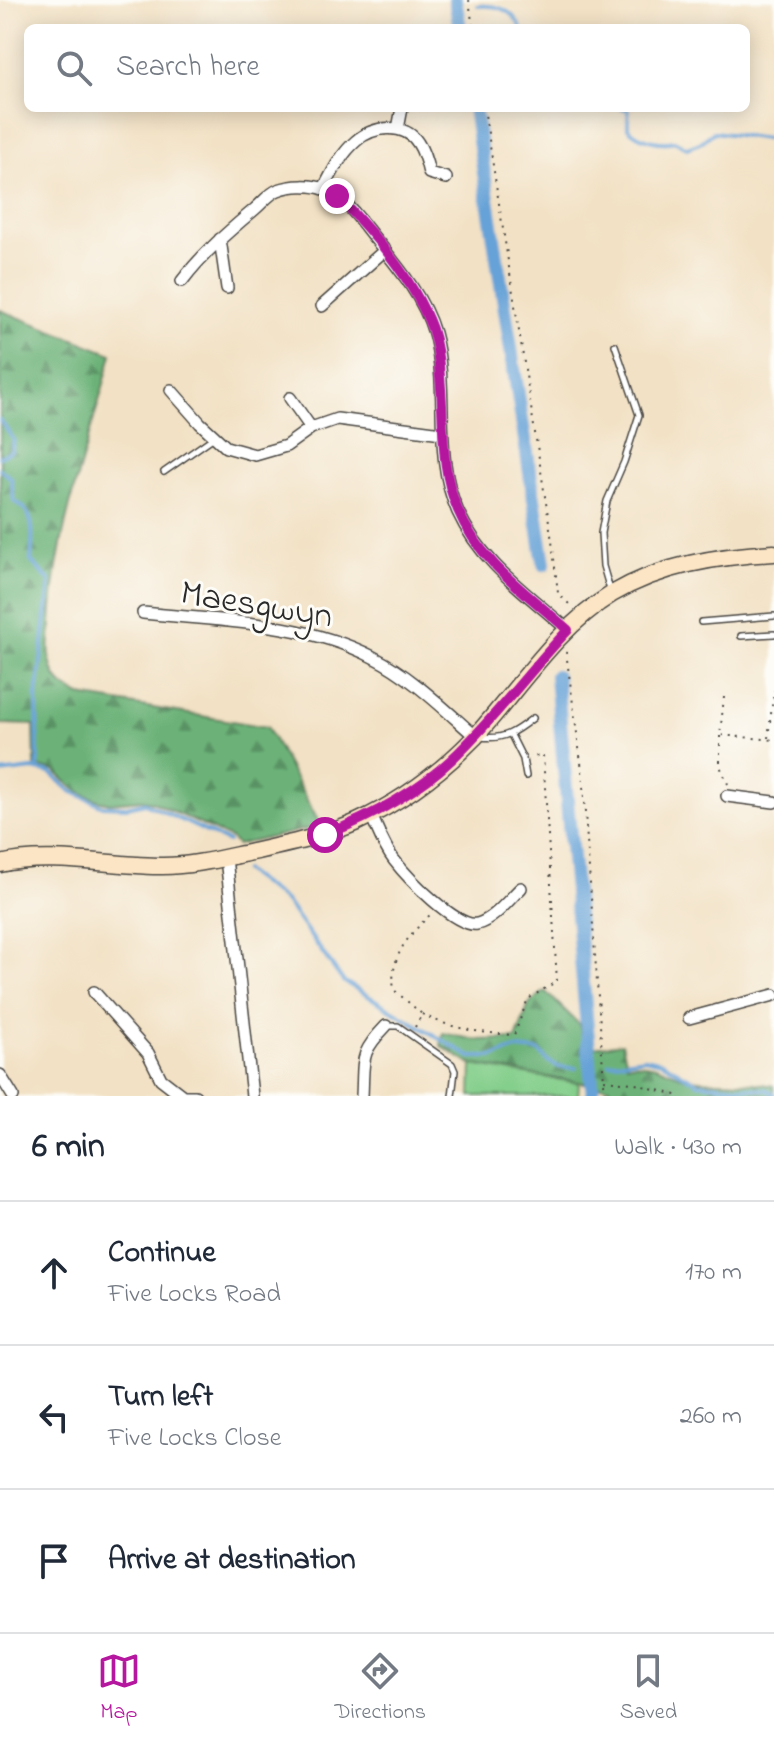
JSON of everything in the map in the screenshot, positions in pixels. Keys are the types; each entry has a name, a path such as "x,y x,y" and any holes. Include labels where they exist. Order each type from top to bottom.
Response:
{"street":[{"path":"398,129 401,112"},
{"path":"324,188 340,157 358,138 379,129 398,129 411,135 419,143 429,173 446,178"},
{"path":"182,281 197,261 276,190 300,186 324,188 337,196 385,250 418,296 434,332 446,476 458,510 476,544 505,578 568,630"},
{"path":"220,239 227,288"},
{"path":"322,306 385,250"},
{"path":"171,390 226,447 255,455 286,446 311,428 337,419 442,433"},
{"path":"290,398 311,428"},
{"path":"0,864 45,861 165,866 226,858 325,835 371,815 438,771 475,736 568,630 612,594 677,567 717,557 774,553"},
{"name":"Maesgwyn","path":"143,613 282,627 328,637 374,657 414,683 475,736"},
{"path":"730,797 774,802"},
{"path":"371,815 394,860 463,923 478,924 521,888"},
{"path":"226,858 252,1096"},
{"path":"94,992 148,1053 161,1079 183,1096 195,1096"},
{"path":"689,1018 774,995"},
{"path":"362,1096 367,1046 386,1026"},
{"path":"0,1075 13,1096"}],"lane":[{"path":"612,594 603,566 601,533 607,501 639,415 615,345"},
{"path":"164,472 215,437"},
{"path":"701,622 774,616"},
{"path":"741,636 774,634"},
{"path":"475,736 496,739 511,735 533,718"},
{"path":"511,735 523,759 526,776"},
{"path":"386,1026 398,1026 452,1064 455,1071 452,1096"}],"path":[{"path":"469,0 472,24"},
{"path":"485,112 558,593 582,617"},
{"path":"566,649 582,770 605,1096"},
{"path":"768,740 774,690"},
{"path":"724,697 720,766 730,797"},
{"path":"720,735 774,740"},
{"path":"440,905 407,936 392,976 394,990 422,1014 456,1028 514,1035 528,999 557,981 543,755 523,759"},
{"path":"414,1028 422,1014"},
{"path":"604,1080 632,1083 680,1096"}],"green space":[{"path":"0,310 112,354 74,488 59,556 50,649 50,661 56,677 65,687 81,696 267,727 321,826 237,845 230,838 153,802 110,803 76,790 55,771 35,766 34,725 0,724"},
{"path":"545,991 579,1024 585,1048 622,1043 627,1064 649,1064 699,1080 774,1086 774,1096 610,1096 609,1087 470,1064 441,1046 443,1033 476,1040 516,1039 529,1004"},
{"path":"472,1065 579,1083 578,1096 471,1096"}],"waterway":[{"path":"455,0 459,24"},
{"path":"478,6 504,10 518,24"},
{"path":"475,112 544,564"},
{"path":"628,112 628,128 637,135 656,142 674,141 687,148 714,132 774,140"},
{"path":"0,420 14,440 11,451 0,457"},
{"path":"0,469 11,478 14,501 22,506 30,519 31,561 50,581 37,695 38,770"},
{"path":"556,676 593,1096"},
{"path":"0,773 33,769 51,773 71,791 103,806 126,807 145,803 228,842"},
{"path":"244,871 286,902 343,981 471,1057 493,1057 516,1049 539,1051 559,1067 576,1068"},
{"path":"609,1063 645,1058 662,1062 698,1083 767,1090 774,1094"}],"route":[{"path":"325,835 371,815 450,762 568,630 505,578 476,544 458,510 446,476 434,332 418,296 385,250 337,196"}]}
